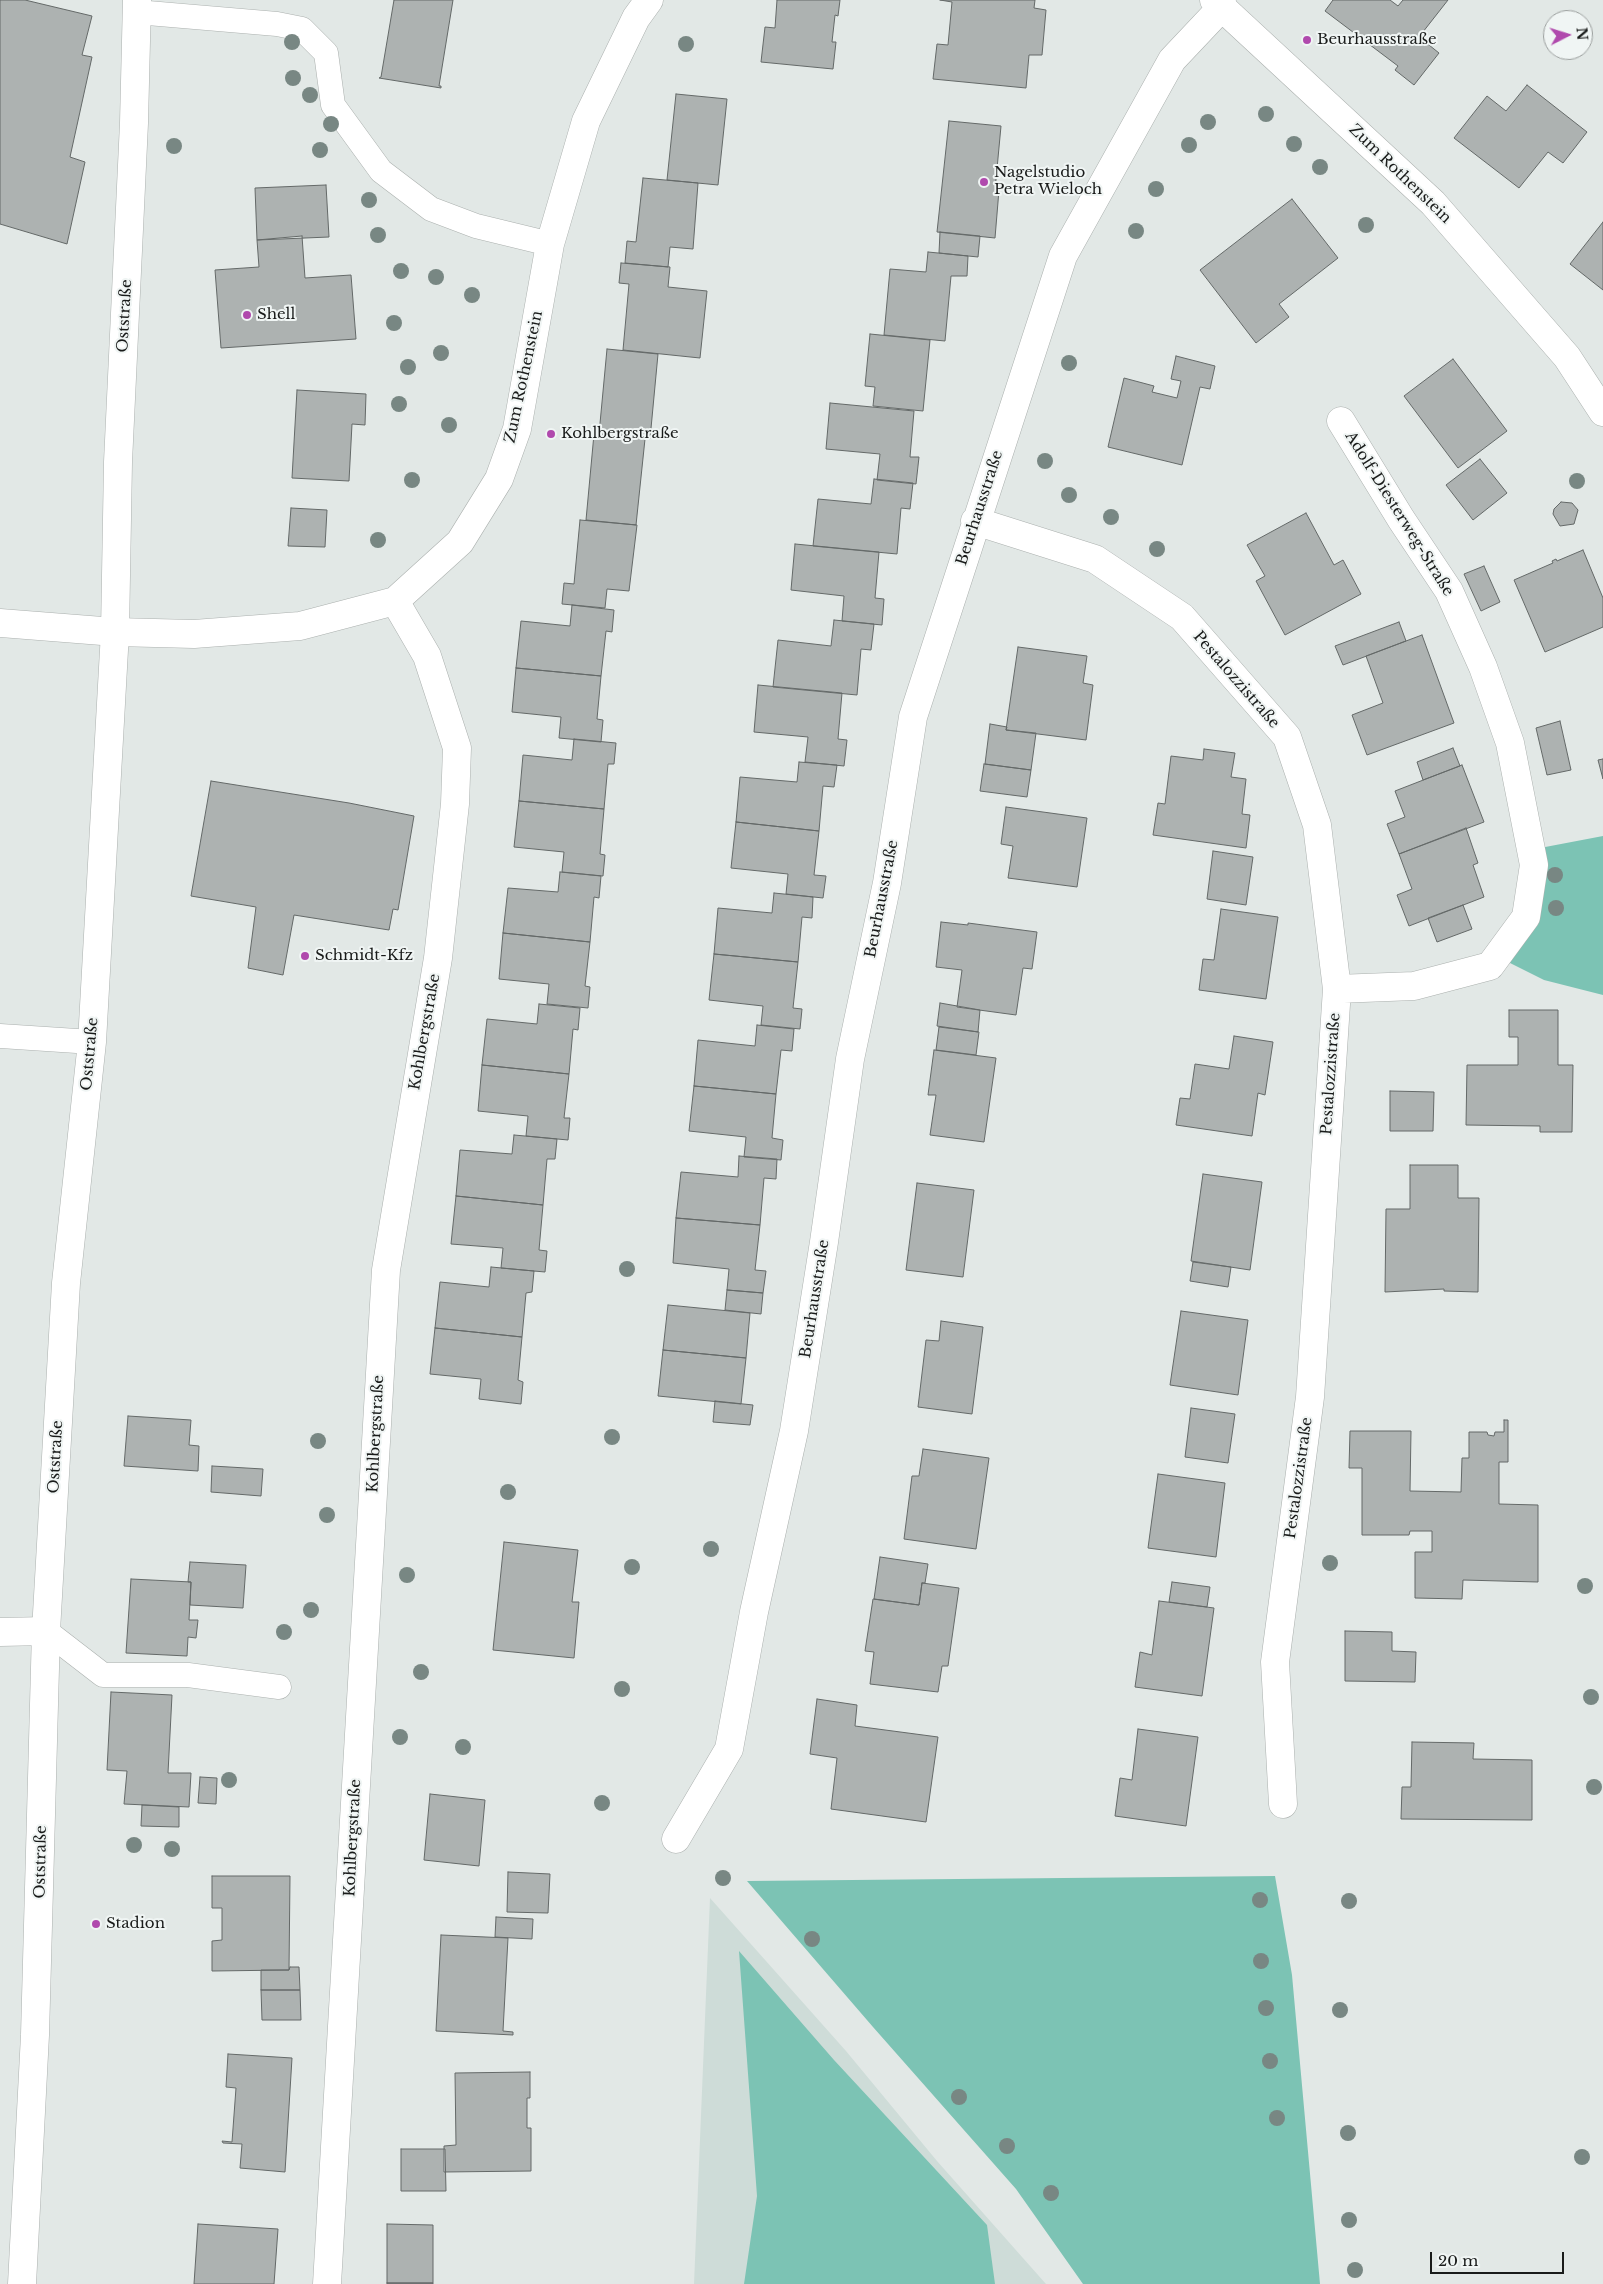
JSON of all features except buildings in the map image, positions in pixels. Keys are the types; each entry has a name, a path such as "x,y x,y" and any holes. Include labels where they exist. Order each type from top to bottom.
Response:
{"street":[{"name":"Zum Rothenstein","path":"115,632 194,634 300,626 395,601 460,542 499,479 517,429 550,244 586,121 636,18 649,0"},
{"name":"Zum Rothenstein","path":"1219,3 1433,203 1566,358 1603,412"},
{"name":"Beurhausstraße","path":"676,1839 729,1749 754,1612 794,1431 824,1242 850,1059 887,883 913,717 975,521 1063,256 1172,60 1219,3"},
{"name":"Oststraße","path":"22,2284 35,2035 46,1631 66,1283 92,1042 115,632 118,462 134,123 137,6"},
{"name":"Adolf-Diesterweg-Straße","path":"1337,989 1414,986 1490,966 1526,917 1534,864 1510,743 1479,659 1449,591 1401,519 1342,421"},
{"name":"Pestalozzistraße","path":"975,521 1095,559 1182,617 1287,737 1317,826 1337,989 1310,1397 1275,1662 1283,1804"},
{"name":"Kohlbergstraße","path":"327,2284 386,1270 438,958 455,804 457,748 427,656 395,601"},
{"path":"0,623 115,632"},
{"path":"0,1632 46,1631"}],"lane":[{"path":"137,6 277,24 302,29 326,52 333,105 381,171 431,209 476,226 550,244"},
{"path":"0,1036 92,1042"},
{"path":"46,1631 103,1675 188,1675 279,1686"}],"shaded area":[{"path":"710,1898 846,2051 937,2161 1046,2284 694,2284"}],"green space":[{"path":"1603,836 1603,995 1544,980 1506,961 1540,848"},
{"path":"1275,1876 1292,1975 1320,2284 1083,2284 1016,2189 747,1881"},
{"path":"739,1951 834,2060 987,2225 995,2284 744,2284 757,2196"}],"place":[{"name":"Beurhausstraße","path":"1307,40"},
{"name":"Nagelstudio Petra Wieloch","path":"984,182"},
{"name":"Shell","path":"247,315"},
{"name":"Kohlbergstraße","path":"551,434"},
{"name":"Schmidt-Kfz","path":"305,956"},
{"name":"Stadion","path":"96,1924"}]}
